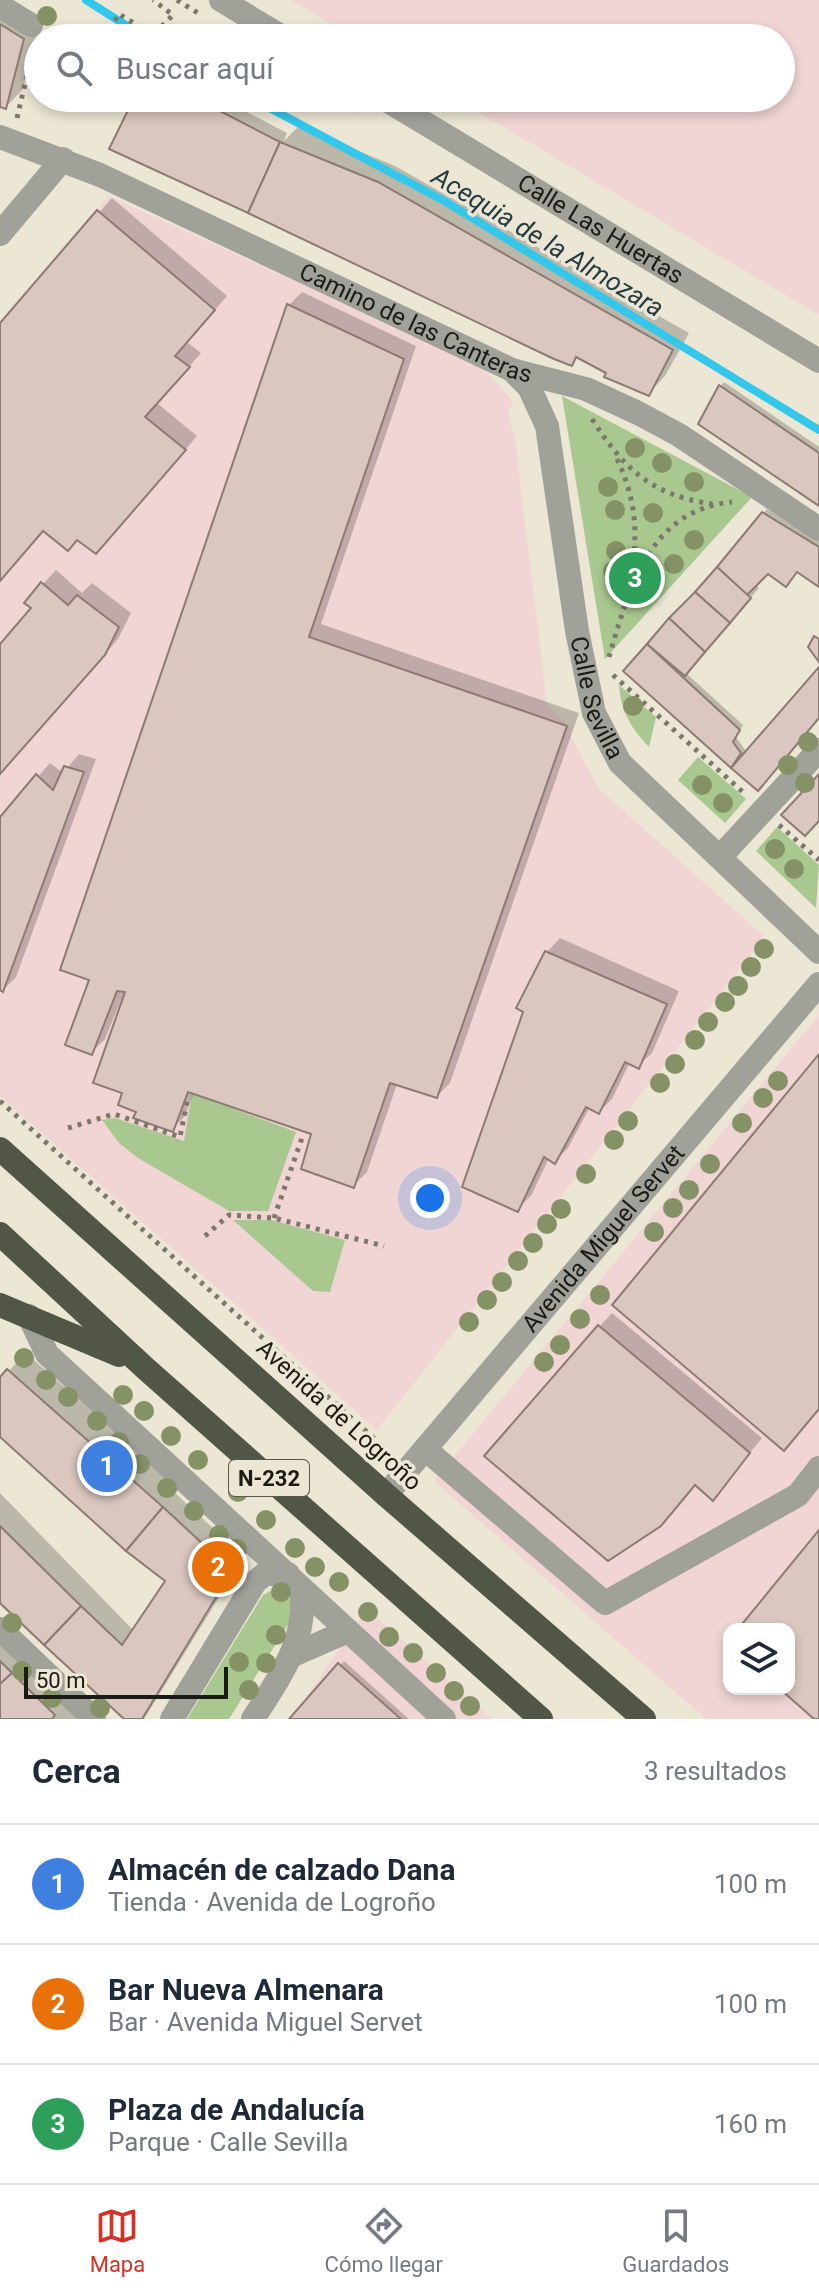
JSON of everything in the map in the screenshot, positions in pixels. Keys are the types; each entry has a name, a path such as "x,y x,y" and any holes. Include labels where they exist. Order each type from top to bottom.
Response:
{"highway":[{"name":"Avenida de Logroño","path":"0,1149 386,1495 644,1719"},
{"name":"N-232","path":"0,1234 145,1368 541,1719"},
{"path":"0,1305 99,1344 145,1368"}],"street":[{"path":"221,0 261,24"},
{"path":"0,6 24,26"},
{"name":"Calle Las Huertas","path":"406,112 819,361"},
{"name":"Camino de las Canteras","path":"8,130 63,159 512,370 586,389 679,435 819,529"},
{"path":"0,234 63,159"},
{"name":"Calle Sevilla","path":"512,370 529,387 547,426 577,631 594,713 620,763 819,952"},
{"path":"720,857 819,750"},
{"name":"Avenida Miguel Servet","path":"386,1495 819,984"},
{"path":"29,1316 47,1354 444,1719"},
{"path":"425,1449 605,1603 798,1495 819,1468"},
{"path":"172,1719 255,1582 265,1574 294,1581"},
{"path":"253,1719 293,1655 302,1617 294,1581"},
{"path":"0,1629 94,1719"},
{"path":"293,1655 348,1631"}],"path":[{"path":"153,0 173,15 164,24"},
{"path":"113,24 119,14 135,24"},
{"path":"8,130 24,68"},
{"path":"587,411 615,455 635,511 637,535 629,589"},
{"path":"615,455 662,492 713,504"},
{"path":"737,501 713,504 689,514 665,533 643,559 629,589 605,668 819,860"},
{"path":"68,1128 114,1114 180,1137 188,1097"},
{"path":"0,1101 378,1442"},
{"path":"274,1218 303,1135"},
{"path":"205,1236 229,1215 274,1218 384,1246"}],"shaded area":[{"path":"291,0 819,0 819,315 478,112 795,112 795,24 331,24"},
{"path":"109,196 481,366 513,401 508,413 515,439 547,705 571,728 571,737 598,788 765,937 377,1430 0,1096 0,323"},
{"path":"819,1015 819,1719 706,1719 434,1481"},
{"path":"367,1609 492,1719 291,1719"}],"green space":[{"path":"562,396 752,497 605,659"},
{"path":"619,685 656,717 649,747 628,719"},
{"path":"698,757 746,799 725,823 678,780"},
{"path":"777,827 819,865 816,908 756,851"},
{"path":"192,1093 296,1132 268,1211 229,1211 138,1158 119,1143 102,1120 115,1118 184,1141"},
{"path":"233,1220 271,1220 345,1240 330,1292 313,1291"},
{"path":"274,1589 291,1601 289,1623 229,1719 187,1719 263,1595"}],"building":[{"path":"0,24 24,39 6,109 0,107"},
{"path":"127,112 222,112 280,142 248,213 109,149"},
{"path":"280,142 378,182 673,350 649,396 604,377 606,373 576,357 572,366 554,359 248,213"},
{"path":"97,210 215,310 175,356 190,367 145,417 186,450 96,554 77,540 68,551 43,531 0,581 0,323"},
{"path":"287,304 404,359 309,637 567,726 437,1098 390,1083 354,1188 301,1169 311,1134 188,1092 173,1132 133,1118 136,1112 118,1105 122,1093 93,1083 125,992 117,991 92,1055 65,1045 89,980 60,970"},
{"path":"719,385 819,453 819,506 698,424"},
{"path":"762,512 819,547 819,587 797,572 786,587 768,574 747,595 717,567"},
{"path":"717,567 751,598 730,623 695,592"},
{"path":"41,582 68,605 77,595 119,627 105,655 0,774 0,644 31,608 24,603"},
{"path":"695,592 730,623 705,652 669,618"},
{"path":"669,618 705,652 685,676 647,644"},
{"path":"814,636 819,639 819,662 808,647"},
{"path":"647,644 740,730 733,742 741,753 731,768 623,671"},
{"path":"819,667 819,718 758,791 731,768"},
{"path":"64,766 84,772 3,992 0,990 0,817 36,774 53,790"},
{"path":"819,774 819,821 805,836 781,815"},
{"path":"545,951 667,1004 639,1069 625,1062 599,1114 586,1107 555,1164 544,1157 518,1212 462,1187 523,1012 516,1008"},
{"path":"819,1054 819,1409 784,1451 612,1305"},
{"path":"598,1325 750,1453 713,1501 695,1485 661,1526 608,1561 484,1456"},
{"path":"7,1369 163,1507 126,1551 0,1437 0,1377"},
{"path":"163,1507 232,1571 142,1719 124,1719 44,1645 81,1606 122,1645 165,1581 126,1551"},
{"path":"0,1526 81,1606 44,1645 0,1603"},
{"path":"819,1530 819,1719 814,1719 787,1695 795,1695 795,1623 743,1623"},
{"path":"0,1661 12,1673 0,1684"},
{"path":"338,1663 401,1719 289,1719"},
{"path":"12,1673 55,1715 52,1719 0,1719 0,1684"}],"waterway":[{"name":"Acequia de la Almozara","path":"86,0 124,24"},
{"name":"Acequia de la Almozara","path":"277,112 446,202 819,430"}],"place":[{"name":"Plaza de Andalucía","path":"635,578"},
{"name":"Almacén de calzado Dana","path":"107,1466"},
{"name":"Bar Nueva Almenara","path":"218,1567"}]}
